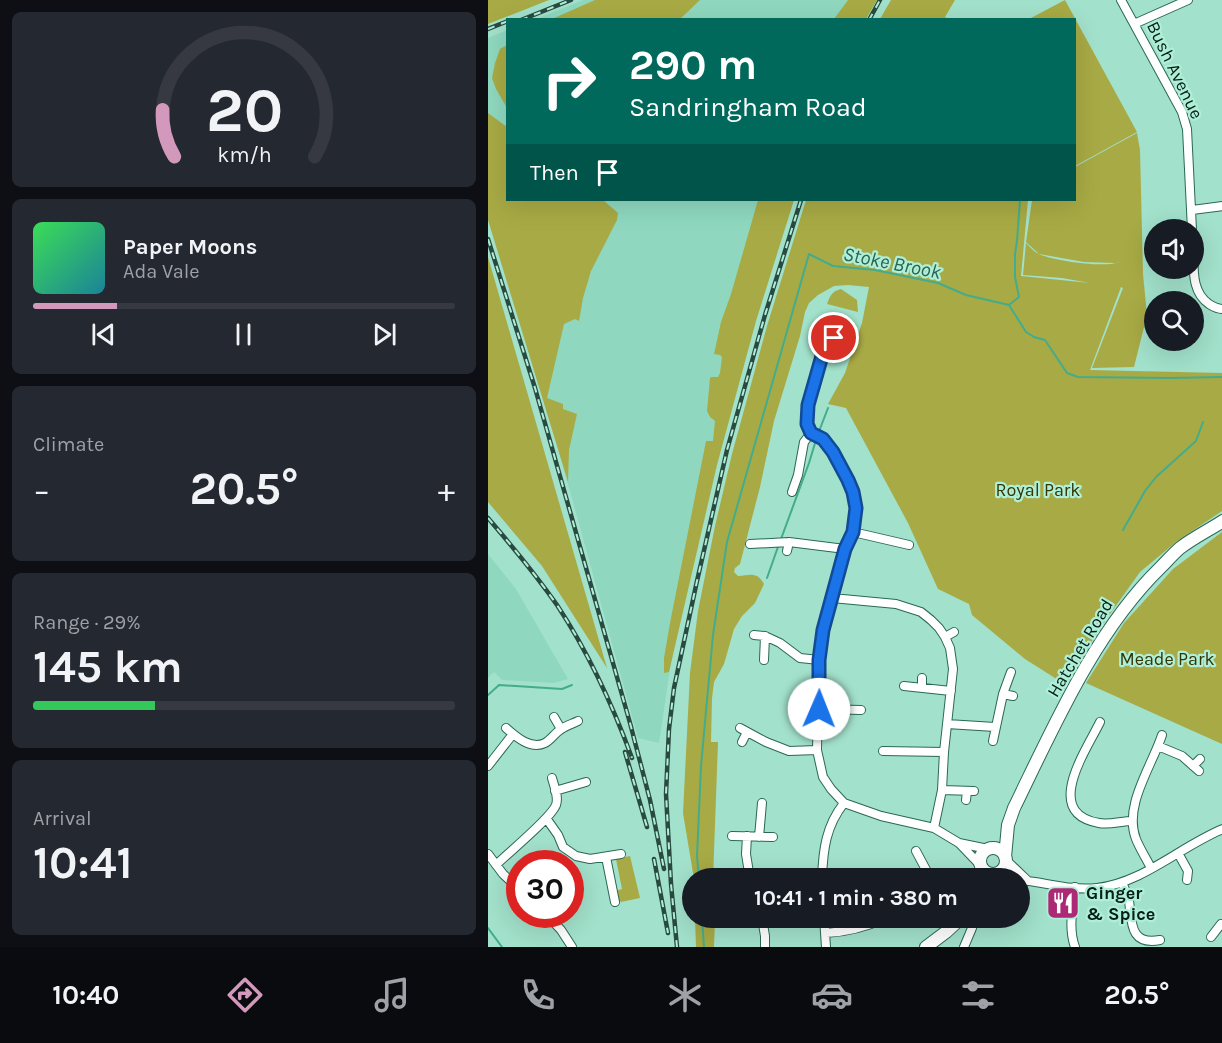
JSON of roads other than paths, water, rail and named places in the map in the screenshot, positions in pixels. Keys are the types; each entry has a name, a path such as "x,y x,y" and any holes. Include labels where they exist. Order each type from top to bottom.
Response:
{"street":[{"name":"Bush Avenue","path":"1121,0 1182,112 1187,129 1192,219"},
{"path":"1134,24 1188,0"},
{"path":"1192,210 1223,207"},
{"path":"1194,279 1203,300 1217,309 1223,309"},
{"path":"846,337 833,335 822,356 808,405 807,424 811,433 823,439 828,445 848,480 856,508 853,532 845,549 823,630 819,660 817,750 823,777 844,802 881,816 934,828 959,843 982,868"},
{"path":"792,492 798,475 804,442 811,433"},
{"name":"Hatchet Road","path":"1005,858 1008,825 1014,808 1069,698 1120,613 1147,580 1181,548 1223,520"},
{"path":"853,532 909,545"},
{"path":"750,544 788,542 845,549"},
{"path":"787,551 788,542"},
{"path":"832,598 909,607 921,612 931,620 945,637 953,658 953,669 942,790 934,828"},
{"path":"945,637 954,632"},
{"path":"754,634 766,636 780,643 800,658 819,660"},
{"path":"764,660 766,636"},
{"path":"993,741 1003,694 1011,672"},
{"path":"904,686 922,682 951,691"},
{"path":"1003,694 1013,696"},
{"path":"819,709 862,710"},
{"path":"554,717 561,729"},
{"path":"488,766 509,731 529,744 538,745 546,742 561,729 578,721"},
{"path":"1100,722 1095,743 1077,767 1070,795 1072,805 1082,818 1101,823 1132,820"},
{"path":"947,724 995,728"},
{"path":"742,742 744,730 789,751 817,750"},
{"path":"1151,868 1135,837 1132,820 1134,803 1162,735"},
{"path":"1158,746 1182,756 1196,768 1200,759"},
{"path":"884,751 944,752"},
{"path":"496,865 555,808 557,802 552,778"},
{"path":"555,791 582,783 580,794"},
{"path":"942,790 969,794"},
{"path":"823,868 826,838 834,816 844,802"},
{"path":"760,837 762,803"},
{"path":"546,818 563,847 576,856 590,859 621,854"},
{"name":"Hatchet Road","path":"990,849 1008,825"},
{"path":"1030,880 1055,886 1097,888 1122,882 1223,829"},
{"path":"732,836 773,837"},
{"path":"747,836 748,868"},
{"path":"959,843 1000,850 1013,868"},
{"path":"984,868 980,863 981,857 990,849"},
{"path":"916,851 925,868"},
{"path":"1178,853 1190,873"},
{"path":"488,854 506,877"},
{"path":"606,857 612,897"},
{"path":"1004,868 1005,858"},
{"path":"1122,882 1129,899 1131,924 1137,935 1154,943"},
{"path":"1075,887 1071,923 1072,940 1075,947"},
{"path":"559,928 572,947"},
{"path":"764,928 765,947"},
{"path":"825,928 826,947"},
{"path":"826,933 857,928"},
{"path":"926,947 950,928"},
{"path":"964,947 972,928"}],"waterway":[{"path":"1009,305 1019,297 1015,277 1015,254 1020,201"},
{"name":"Stoke Brook","path":"698,868 701,766 713,635 727,542 809,254 833,266 875,270 938,283 966,295 1009,305 1026,332 1045,340 1067,373 1078,377 1223,377"},
{"path":"818,434 828,408"},
{"path":"1123,530 1145,491 1156,477 1196,441 1203,422"},
{"path":"781,539 816,440"},
{"path":"767,578 779,544"},
{"path":"488,695 499,685 562,689 572,685"},
{"path":"488,928 502,947"},
{"path":"703,928 704,947"}],"railway":[{"path":"526,18 571,0"},
{"path":"870,18 880,0"},
{"path":"488,29 506,22"},
{"path":"677,947 666,794 669,729 674,688 727,450 765,315 801,201"},
{"path":"488,239 535,388 630,723 650,800 664,869"},
{"path":"488,518 541,583 579,641 617,719 632,758"},
{"path":"625,752 647,827"},
{"path":"654,859 668,933"}],"place":[{"name":"Ginger & Spice","path":"1063,903"}],"park label":[{"name":"Royal Park","path":"1038,490"},
{"name":"Meade Park","path":"1167,659"}]}
